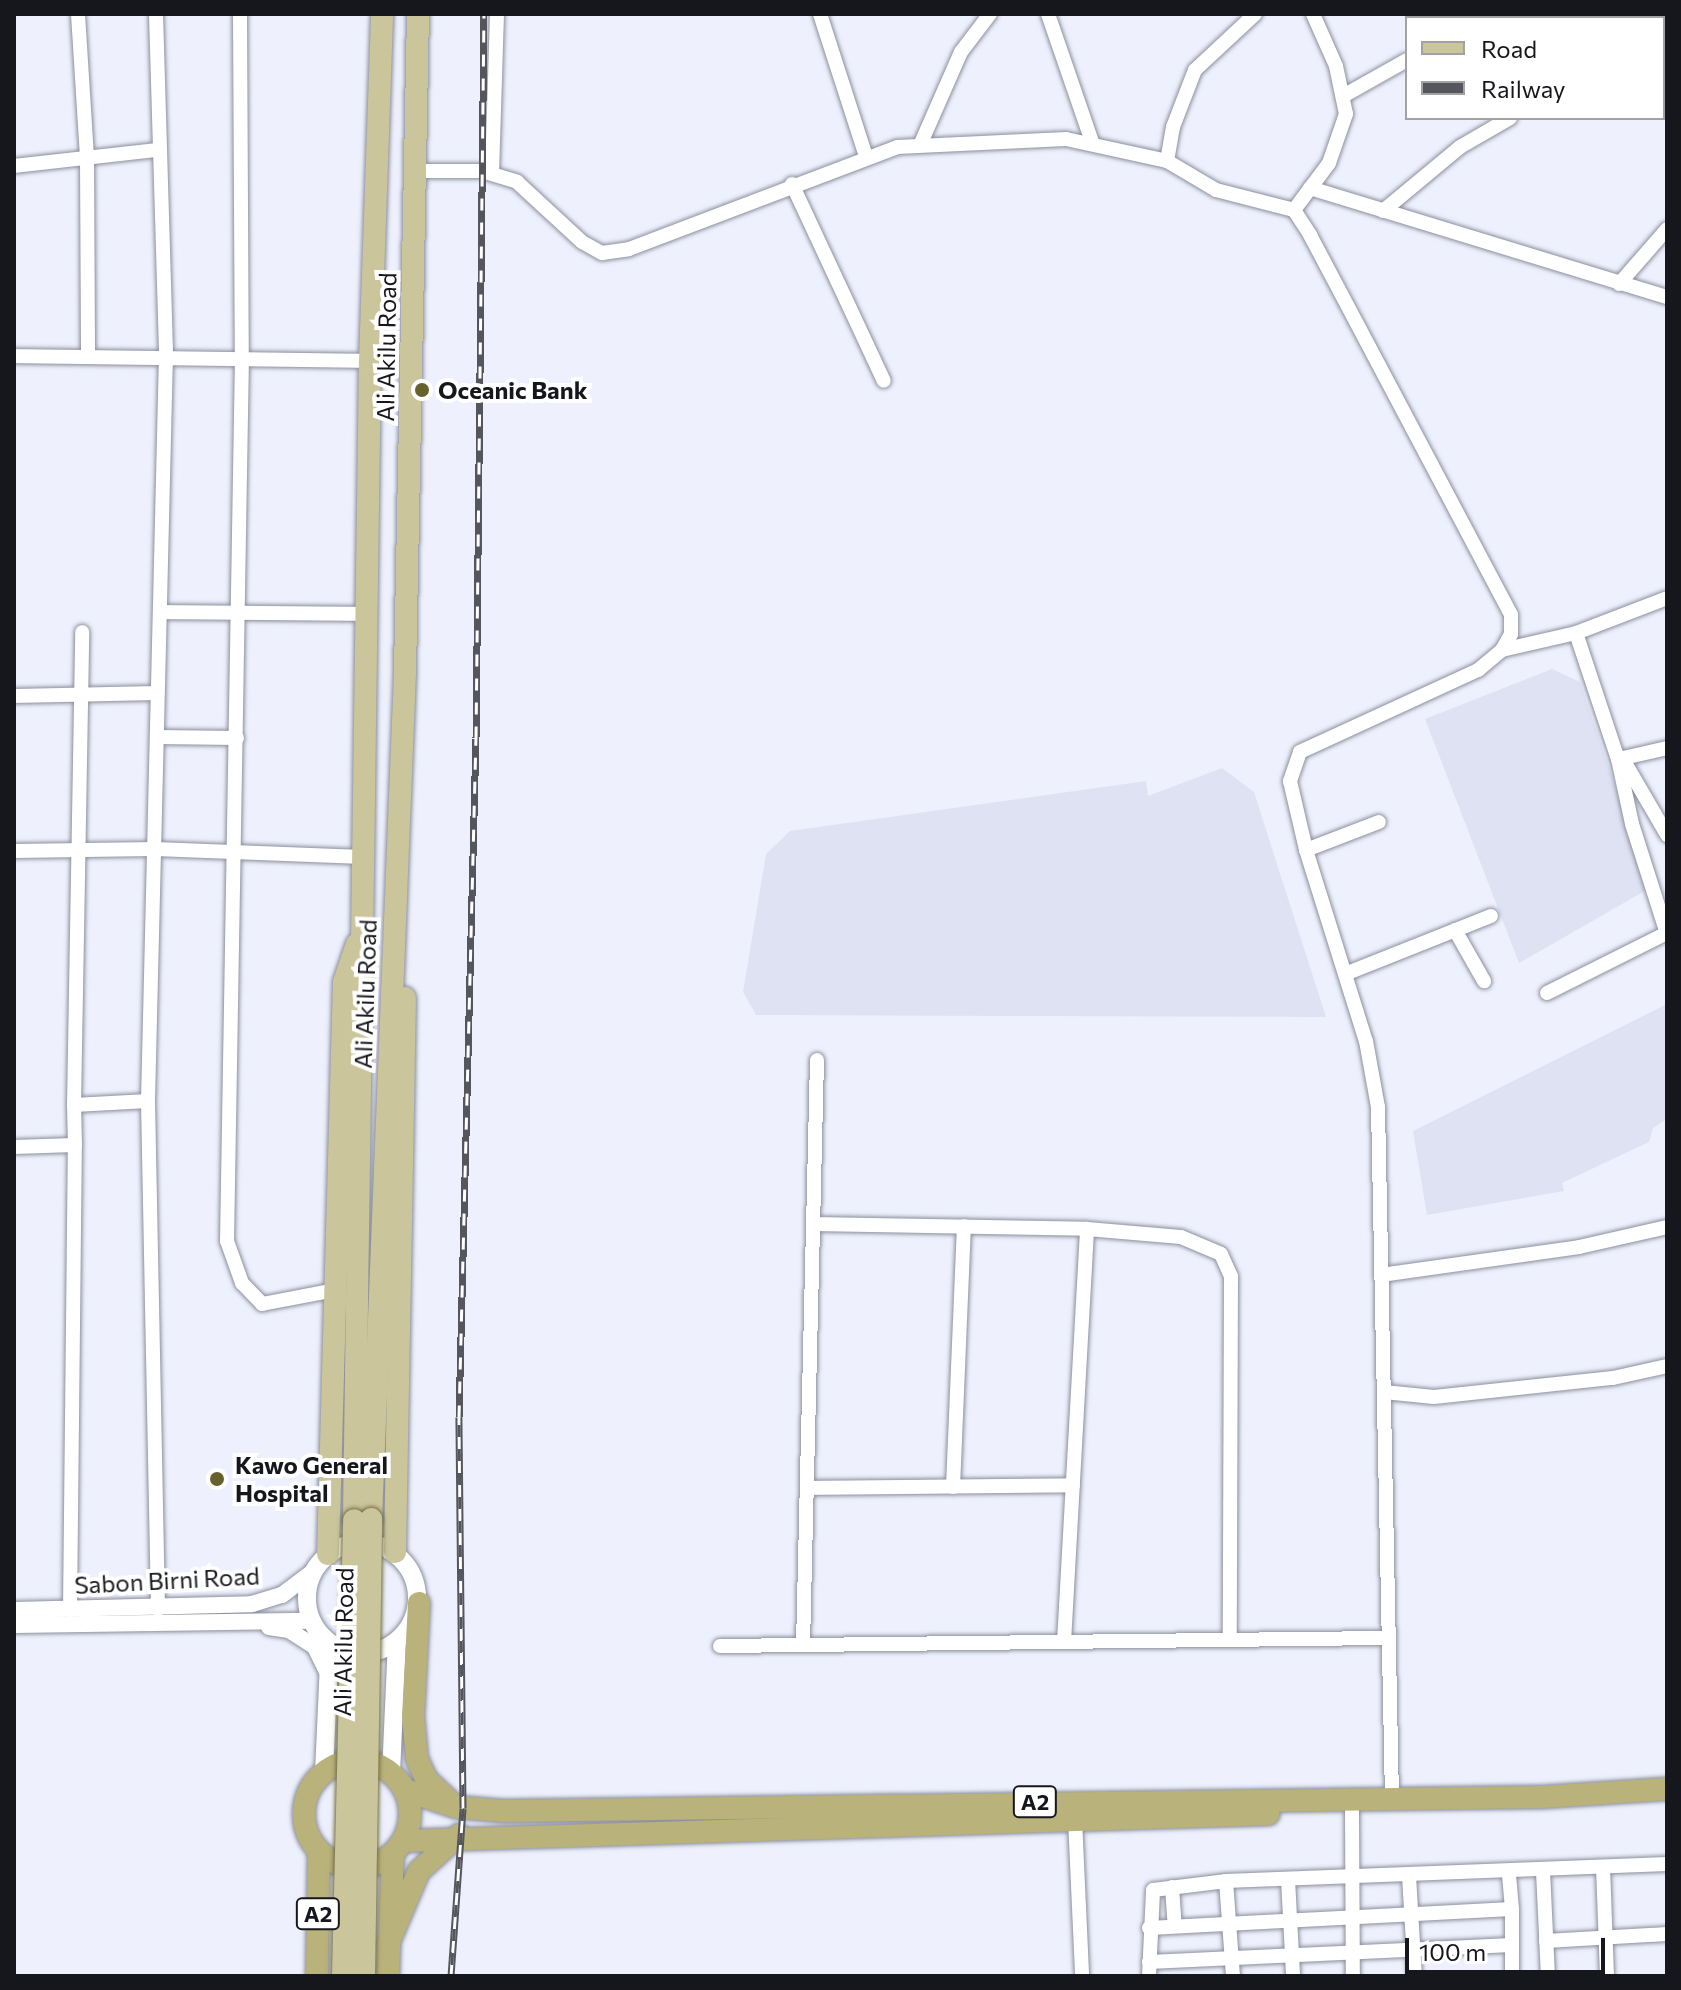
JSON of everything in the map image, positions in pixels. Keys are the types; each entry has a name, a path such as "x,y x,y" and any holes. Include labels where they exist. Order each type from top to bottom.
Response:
{"highway":[{"path":"419,1603 413,1716 417,1759 427,1780 456,1807"},
{"name":"A2","path":"317,1976 319,1852 307,1833 304,1811 310,1790 324,1773 360,1761 398,1782 456,1807 503,1811 1392,1796 1542,1797 1667,1789"},
{"path":"388,1976 388,1944 398,1847 410,1823 398,1782"},
{"name":"A2","path":"319,1852 356,1868 398,1847 459,1835 1667,1804"},
{"path":"388,1944 419,1871 459,1835"}],"main road":[{"name":"Ali Akilu Road","path":"364,1976 363,857 369,614 370,361 382,14"},
{"name":"Ali Akilu Road","path":"343,1976 362,1520 394,925 418,14"},
{"path":"394,925 406,979 395,1552"},
{"path":"321,1562 350,1543 373,1543 395,1552 414,1575 419,1603 412,1625 397,1642 375,1652 351,1653 330,1643 311,1621 305,1603 321,1562 335,1290 344,982 363,928"},
{"path":"397,1642 398,1782"},
{"path":"324,1773 330,1643"}],"street":[{"path":"78,14 87,158 88,355"},
{"path":"156,14 157,150 166,354 148,1101 158,1609"},
{"path":"240,14 242,356 227,1241 242,1283 262,1304 335,1290"},
{"path":"492,173 497,14"},
{"path":"820,14 866,156"},
{"path":"921,143 961,52 990,14"},
{"path":"1048,14 1092,142"},
{"path":"1167,161 1173,127 1195,70 1255,14"},
{"path":"1294,210 1329,163 1346,114 1345,95 1313,14"},
{"path":"1345,95 1405,61"},
{"path":"1383,211 1460,147 1507,120"},
{"path":"416,171 492,173 536,195 582,242 602,253 629,249 866,156 921,143 1092,142 1167,161 1216,190 1294,210 1511,615 1511,634 1502,650 1478,670 1300,752 1290,781 1306,850 1366,1041 1378,1107 1392,1796"},
{"path":"14,166 157,150"},
{"path":"792,184 884,381"},
{"path":"1310,188 1667,297"},
{"path":"1619,284 1667,229"},
{"path":"14,356 166,354 370,361"},
{"path":"1502,650 1576,633 1667,598"},
{"path":"160,612 369,614"},
{"path":"70,1610 82,632"},
{"path":"1547,993 1667,933 1621,760 1576,633"},
{"path":"14,696 157,693"},
{"path":"157,737 237,738"},
{"path":"1621,760 1667,748"},
{"path":"1621,760 1667,835"},
{"path":"1306,850 1379,822"},
{"path":"14,851 155,849 363,857"},
{"path":"1345,974 1491,916"},
{"path":"1455,930 1484,981"},
{"path":"803,1645 817,1060"},
{"path":"74,1105 148,1101"},
{"path":"14,1147 75,1145"},
{"path":"813,1224 1087,1229 1181,1237 1204,1244 1221,1254 1231,1276 1230,1640"},
{"path":"953,1487 964,1226"},
{"path":"1381,1275 1579,1247 1667,1227"},
{"path":"1064,1642 1087,1229"},
{"path":"1384,1392 1434,1397 1613,1378 1667,1366"},
{"path":"807,1488 1073,1485"},
{"name":"Sabon Birni Road","path":"14,1610 158,1609 267,1601 321,1562"},
{"name":"Sabon Birni Road","path":"14,1625 311,1621"},
{"path":"240,1622 289,1630 315,1647 327,1672"},
{"path":"720,1646 1389,1638"},
{"path":"1352,1811 1350,1915 1353,1976"},
{"path":"1075,1819 1082,1976"},
{"path":"1512,1945 1231,1957 1149,1969 1150,1894 1172,1887 1226,1881 1350,1879 1667,1864"},
{"path":"1603,1867 1607,1976"},
{"path":"1543,1871 1548,1976"},
{"path":"1509,1872 1512,1976"},
{"path":"1409,1876 1415,1976"},
{"path":"1288,1879 1293,1976"},
{"path":"1226,1881 1233,1976"},
{"path":"1172,1887 1175,1926"},
{"path":"1149,1928 1290,1917 1512,1909"},
{"path":"1546,1941 1667,1934"}],"shaded area":[{"path":"1552,669 1580,682 1650,888 1519,963 1425,719"},
{"path":"1222,768 1254,792 1326,1017 756,1015 743,992 766,854 790,831 1146,781 1148,796"},
{"path":"1667,1004 1667,1119 1653,1128 1649,1142 1562,1183 1564,1191 1427,1215 1413,1131"}],"railway":[{"path":"451,1976 463,1808 459,1417 476,738 484,14"}],"place":[{"name":"Oceanic Bank","path":"422,390"},
{"name":"Kawo General Hospital","path":"217,1479"}]}
